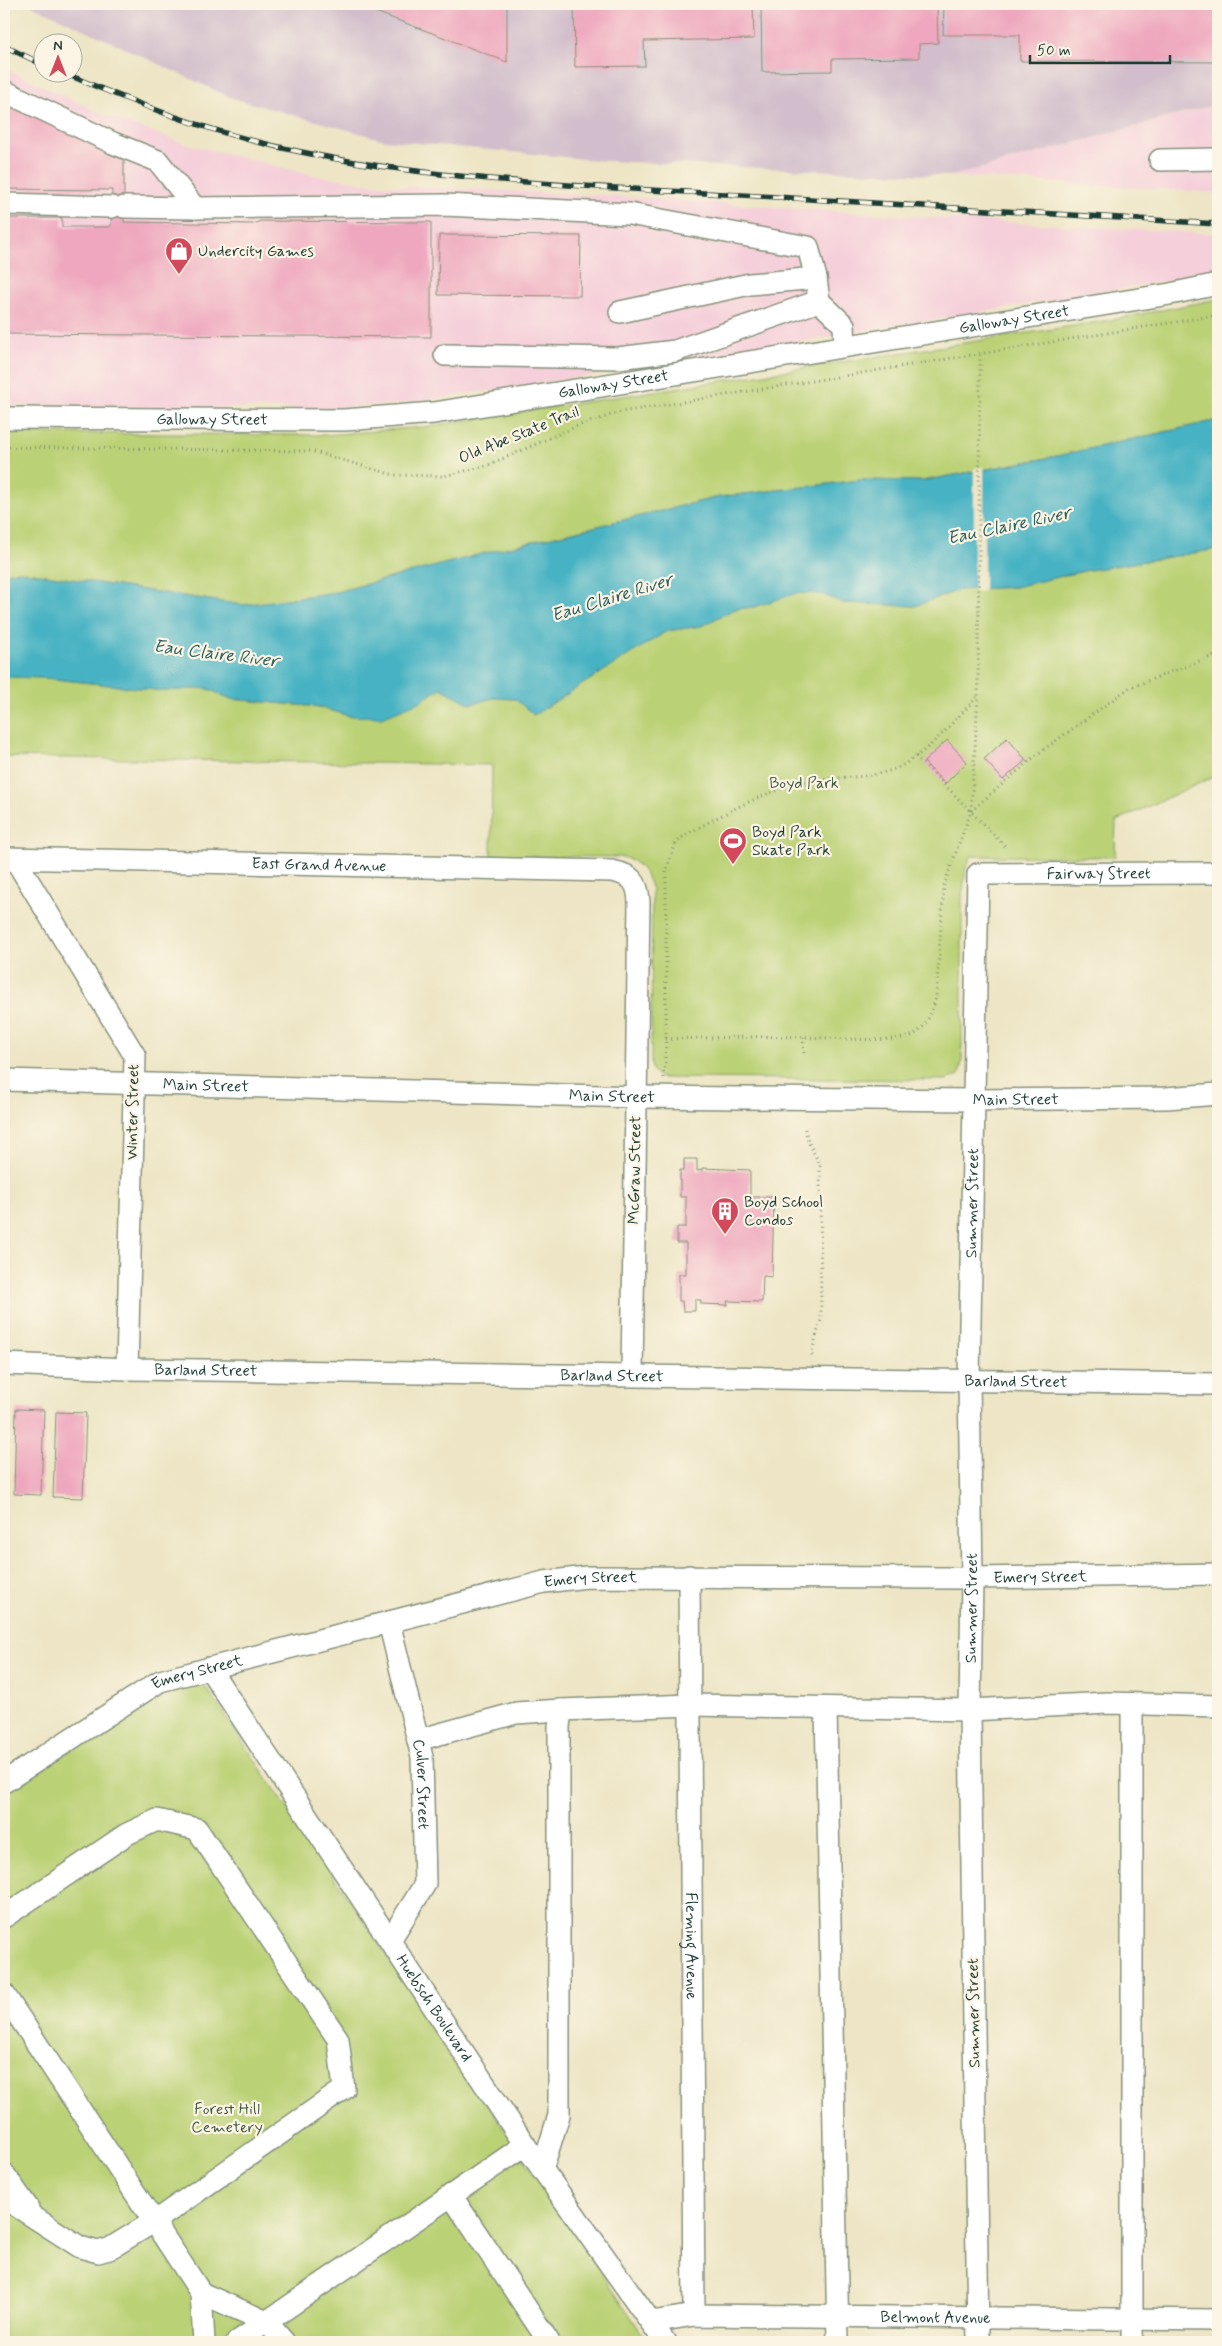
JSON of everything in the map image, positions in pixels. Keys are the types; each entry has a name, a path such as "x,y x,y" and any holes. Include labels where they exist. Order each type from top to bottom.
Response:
{"street":[{"path":"4,91 113,144 158,160 195,208"},
{"path":"1160,160 1218,159"},
{"path":"4,204 195,208 445,205 629,214 808,247 816,278 819,301 844,325 845,346"},
{"path":"620,312 750,284 816,278"},
{"name":"Galloway Street","path":"4,418 344,420 434,413 1170,294 1218,284"},
{"path":"445,355 618,358 675,351 819,301"},
{"name":"East Grand Avenue","path":"9,858 612,871 632,878"},
{"name":"Winter Street","path":"9,858 135,1056 127,1369"},
{"name":"Fairway Street","path":"978,874 1218,873"},
{"name":"Summer Street","path":"978,874 969,1380 972,1578 970,1710 978,2342"},
{"name":"McGraw Street","path":"632,878 637,884 639,894 632,1374"},
{"name":"Main Street","path":"4,1080 637,1097 974,1100 1166,1098 1218,1094"},
{"name":"Barland Street","path":"4,1364 127,1369 632,1374 1218,1384"},
{"name":"Emery Street","path":"4,1782 160,1681 544,1582 587,1577 972,1578 1218,1574"},
{"name":"Fleming Avenue","path":"689,1576 694,2315"},
{"name":"Culver Street","path":"389,1622 422,1757 425,1884 390,1940"},
{"name":"Huebsch Boulevard","path":"209,1668 525,2145 665,2342"},
{"path":"1132,1704 1132,2342"},
{"path":"418,1740 516,1713 561,1710 691,1705 970,1710 1132,1704 1218,1706"},
{"path":"826,1708 838,2342"},
{"path":"542,2170 560,2115 559,1727 561,1710"},
{"path":"4,1917 127,1834 157,1820 197,1829 338,2039 344,2089 155,2221 109,2249 98,2252 80,2247 32,2214 4,2198"},
{"path":"4,1994 201,2293 204,2342"},
{"path":"237,2342 525,2145"},
{"path":"4,2174 32,2214"},
{"path":"451,2196 549,2342"},
{"path":"201,2293 267,2322 284,2342"},
{"name":"Belmont Avenue","path":"652,2322 694,2315 978,2316 1218,2320"}],"path":[{"name":"Old Abe State Trail","path":"4,447 311,451 394,475 444,476 486,466 576,426 621,412 1218,316"},
{"path":"666,1039 902,1038 915,1035 926,1024 936,997 944,885 971,811 978,695 980,355"},
{"path":"971,811 1035,756 1130,688 1218,654"},
{"path":"664,1078 666,1039 664,896 666,870 676,843 685,835 770,793 801,782 878,774 900,766 916,756 978,695"},
{"path":"916,756 1006,847"},
{"path":"803,1037 804,1054"},
{"path":"805,1129 808,1141 820,1165 821,1320 812,1351 812,1377"}],"shaded area":[{"path":"29,4 1218,4 1218,104 952,176 606,161 385,140 232,98"},
{"path":"4,68 102,114 183,143 317,176 380,185 613,196 967,220 1218,234 1218,269 1178,279 621,371 399,404 321,409 4,406"},
{"path":"1218,104 1218,193 952,176 1213,106"}],"green space":[{"path":"1218,299 1218,420 1052,457 922,481 860,480 719,497 493,551 336,592 243,605 19,571 4,573 4,433 325,435 424,427 1111,320"},
{"name":"Boyd Park","path":"1218,549 1218,775 1116,821 1115,857 971,856 966,867 962,897 962,1061 959,1075 946,1080 660,1078 652,1070 651,1062 652,890 648,879 638,865 622,857 491,856 492,765 4,757 4,677 45,678 165,691 206,688 231,699 320,707 349,716 419,702 441,688 471,704 493,698 515,699 534,715 667,631 701,626 735,609 754,607 797,592 821,594 844,603 915,606 959,590 1015,587 1084,571"},
{"name":"Forest Hill Cemetery","path":"196,1682 207,1689 648,2342 4,2342 4,1795 163,1689"}],"water":[{"name":"Eau Claire River","path":"1218,420 1218,549 1084,571 1015,587 959,590 915,606 843,603 821,594 797,593 754,607 735,609 701,626 667,631 534,715 515,699 493,698 471,704 441,688 419,702 382,717 349,716 320,707 231,699 206,688 165,691 45,678 4,677 4,573 19,571 243,605 336,592 493,551 719,497 861,480 922,481 1052,457"}],"pier":[{"path":"984,467 984,591 974,592 974,468"}],"building":[{"path":"354,4 507,4 507,62 440,36"},
{"path":"574,4 753,4 754,39 644,41 645,66 575,67"},
{"path":"761,4 937,4 938,43 919,44 919,58 832,59 832,71 762,72"},
{"path":"944,4 1218,4 1218,62 1020,61 1020,35 943,35"},
{"path":"4,96 124,149 124,222 254,224 260,221 431,222 431,337 4,334 4,218 62,218 62,227 109,227 111,226 112,190 4,189"},
{"path":"439,235 581,236 580,296 438,295"},
{"path":"1007,738 1026,760 1003,780 984,759"},
{"path":"947,740 967,762 945,784 924,762"},
{"name":"Boyd School Condos","path":"684,1159 697,1159 697,1171 702,1170 702,1168 750,1170 750,1197 774,1197 772,1277 763,1276 762,1302 727,1301 728,1305 701,1304 701,1300 695,1300 695,1311 683,1311 682,1301 679,1301 679,1274 686,1274 686,1243 677,1243 677,1227 686,1227 686,1197 680,1197 680,1170 684,1170"},
{"path":"16,1409 44,1410 41,1495 14,1494"},
{"path":"56,1412 86,1413 83,1498 53,1497"}],"railway":[{"path":"4,46 32,59"},
{"path":"82,81 155,110 250,140 370,165 432,173 494,180 1218,224"}],"place":[{"name":"Undercity Games","path":"179,275"},
{"name":"Boyd Park Skate Park","path":"733,865"},
{"name":"Boyd School Condos","path":"725,1235"}]}
